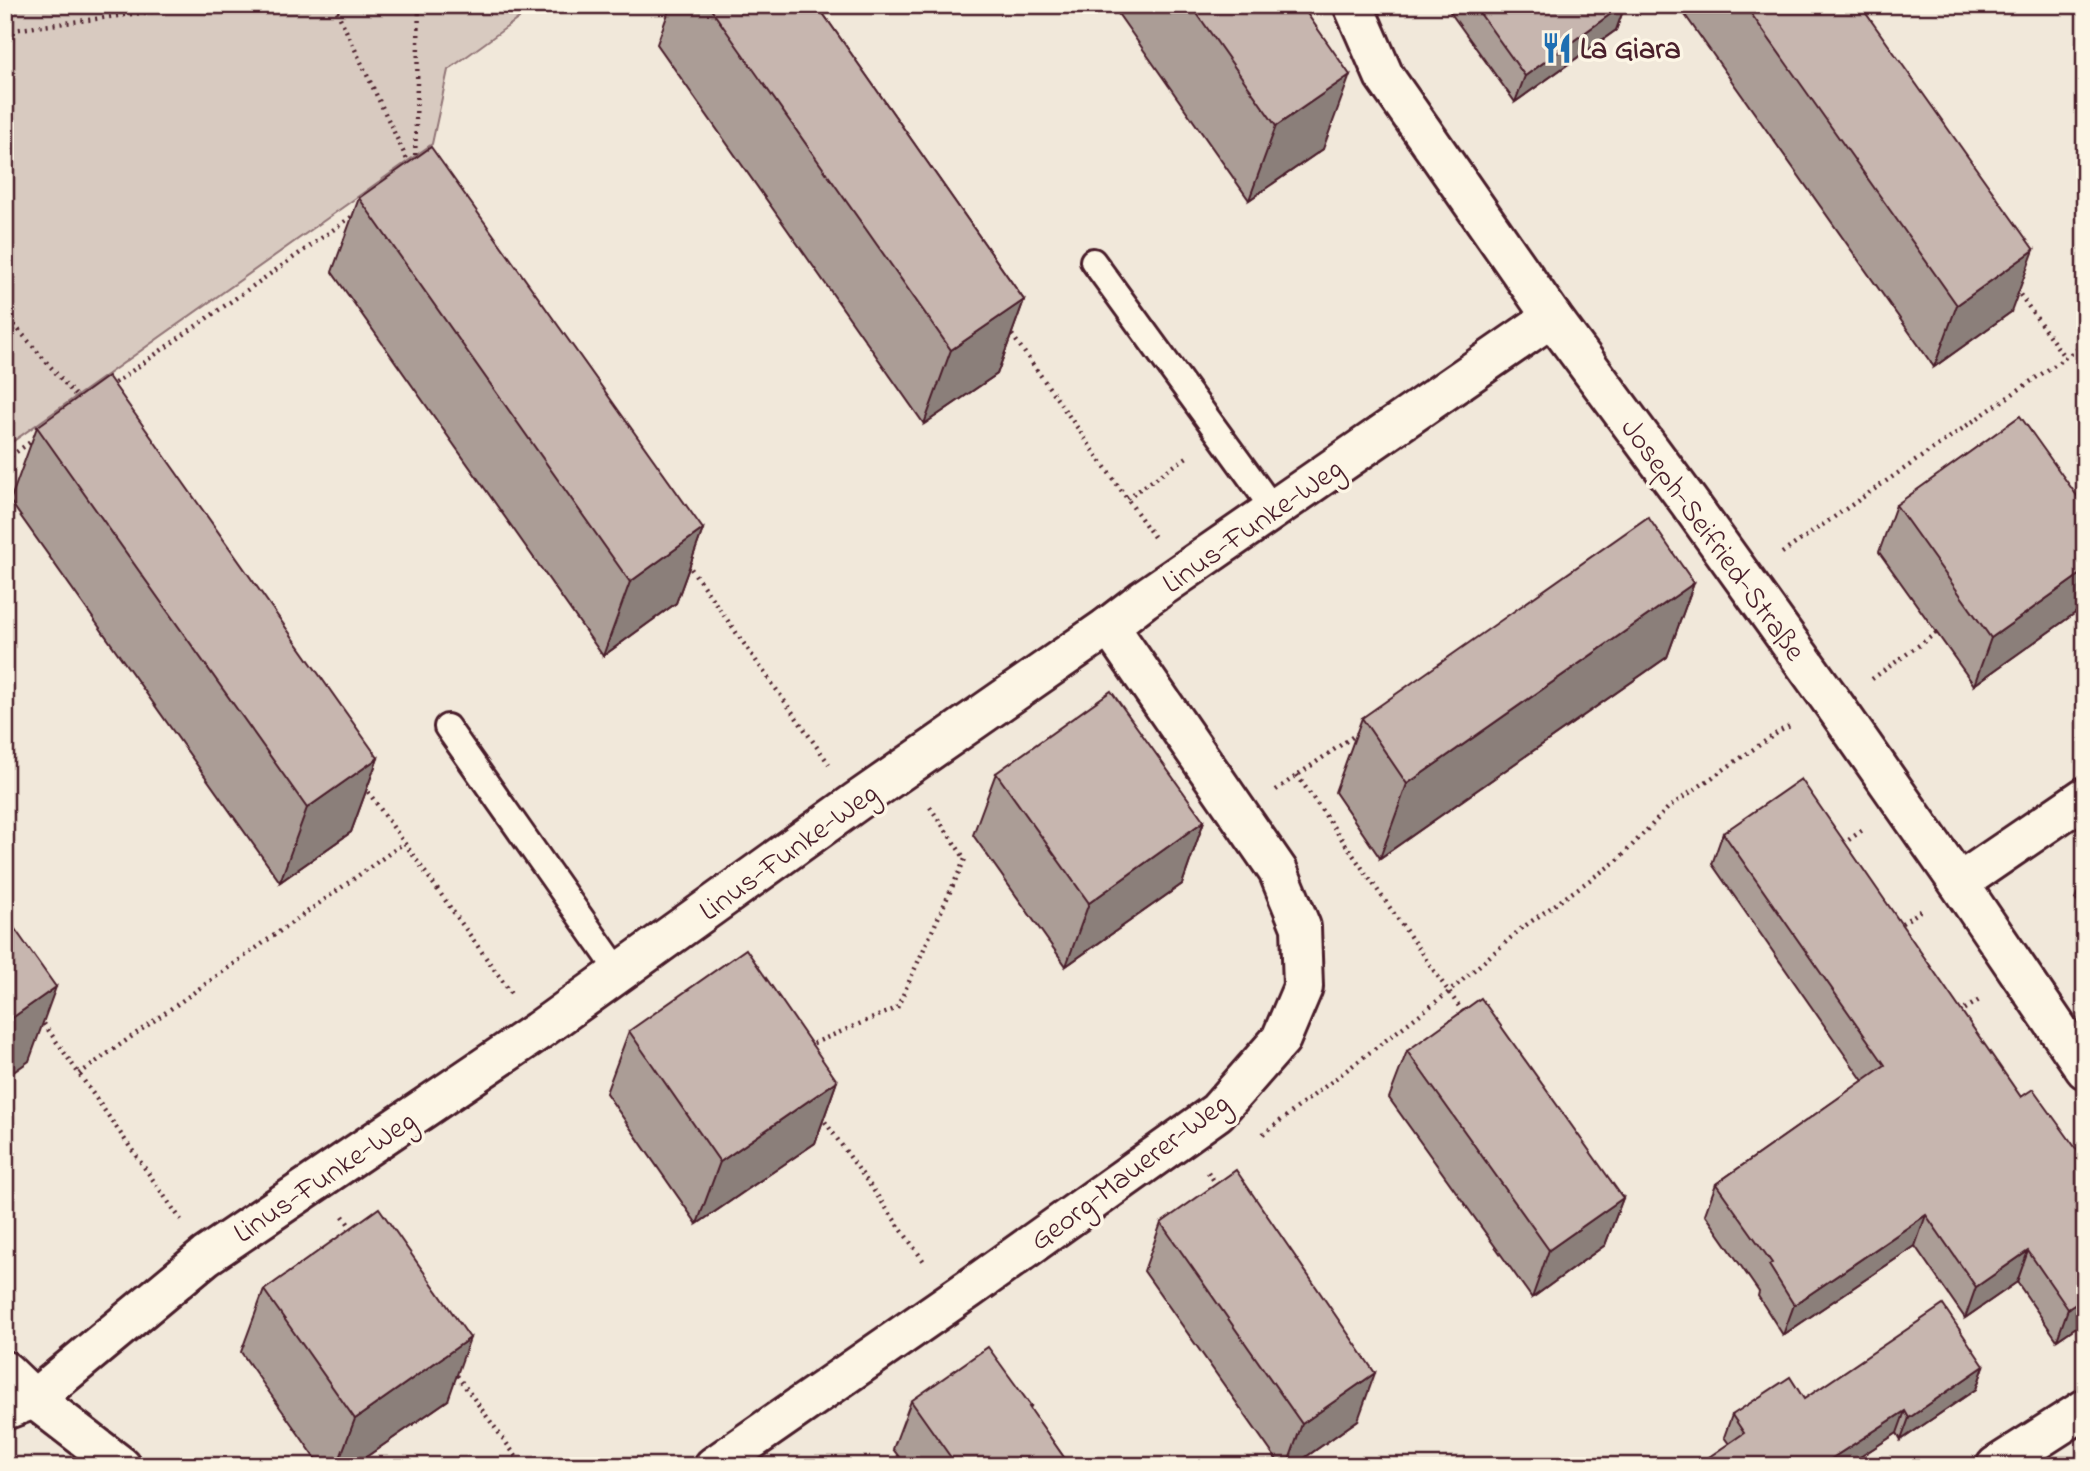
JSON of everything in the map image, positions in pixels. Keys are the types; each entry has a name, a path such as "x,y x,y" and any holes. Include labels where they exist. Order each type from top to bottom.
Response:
{"street":[{"name":"Joseph-Seifried-Straße","path":"1353,5 1384,76 1552,317 1835,706 2085,1069"},
{"name":"Linus-Funke-Weg","path":"20,1404 206,1256 538,1031 856,802 1552,317"},
{"name":"Georg-Mauerer-Weg","path":"729,1462 1217,1112 1280,1039 1303,986 1301,927 1278,871 1109,626"},
{"path":"1959,883 2085,797"},
{"path":"5,1371 20,1404 121,1466"},
{"path":"1996,1466 2085,1409"}],"lane":[{"path":"1093,261 1274,510"},
{"path":"447,727 619,972"}],"path":[{"path":"5,31 200,5"},
{"path":"334,5 414,175 419,5"},
{"path":"101,393 357,213"},
{"path":"2009,279 2065,358"},
{"path":"5,314 83,405 89,401"},
{"path":"1001,319 1181,575"},
{"path":"1744,579 2085,344"},
{"path":"1127,498 1219,435"},
{"path":"5,460 39,437"},
{"path":"687,563 856,802"},
{"path":"1254,1141 1449,992 1522,928 1618,860 1669,807 1780,731 1835,706 1936,633"},
{"path":"1240,815 1366,727"},
{"path":"803,1048 897,1008 965,859 904,769"},
{"path":"356,775 538,1031"},
{"path":"1297,775 1471,1023"},
{"path":"79,1074 404,843"},
{"path":"35,1010 206,1256"},
{"path":"819,1113 952,1301"},
{"path":"1183,1138 1222,1193"},
{"path":"317,1180 355,1234"},
{"path":"450,1366 523,1466"}],"shaded area":[{"path":"5,5 537,5 448,70 432,144 5,447"}],"building":[{"path":"708,5 817,5 1024,300 951,350"},
{"path":"1191,5 1301,5 1350,75 1276,126"},
{"path":"1474,5 1623,5 1525,76"},
{"path":"1745,5 1860,5 2034,250 1957,305"},
{"path":"431,147 703,529 630,582 359,198"},
{"path":"108,376 378,758 307,808 37,427"},
{"path":"2020,416 2085,507 2085,571 1991,638 1896,505"},
{"path":"1648,517 1694,583 1407,784 1362,718"},
{"path":"1111,691 1204,821 1089,903 996,773"},
{"path":"1801,779 2021,1097 2033,1089 2085,1161 2085,1298 2068,1309 2028,1251 1976,1287 1926,1215 1794,1305 1769,1265 1772,1263 1716,1184 1885,1065 1723,833"},
{"path":"5,915 56,987 5,1023"},
{"path":"746,949 837,1081 720,1162 629,1031"},
{"path":"1481,998 1623,1198 1549,1250 1407,1051"},
{"path":"1236,1170 1375,1373 1302,1424 1161,1223"},
{"path":"379,1208 470,1338 355,1419 264,1290"},
{"path":"1943,1305 1984,1366 1909,1418 1905,1411 1820,1466 1696,1466 1744,1433 1732,1415 1790,1377 1804,1399"},
{"path":"988,1347 1070,1466 957,1466 911,1401"}],"place":[{"name":"La Giara","path":"1557,48"}]}
